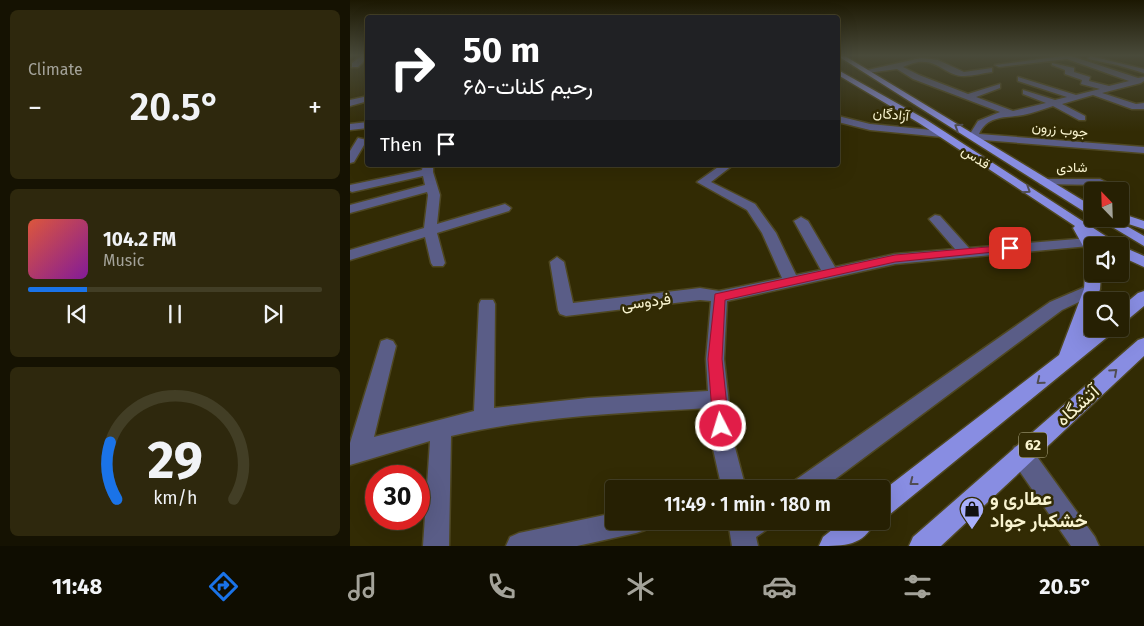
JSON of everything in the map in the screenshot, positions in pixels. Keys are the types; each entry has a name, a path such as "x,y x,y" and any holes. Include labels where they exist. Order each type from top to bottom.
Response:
{"main road":[{"name":"قدس","path":"855,81 942,134 1099,237"},
{"name":"قدس","path":"884,81 1084,205"},
{"path":"884,98 905,94"},
{"path":"993,169 1013,171 1018,168 1016,164"},
{"path":"1129,221 1144,225"},
{"path":"1078,224 1086,237"},
{"path":"1120,228 1144,242"},
{"path":"1129,254 1144,262"},
{"path":"1066,361 1093,282"},
{"path":"1129,310 1144,297"},
{"path":"890,500 1095,337"},
{"name":"آتشگاه","path":"922,546 1144,345"},
{"path":"832,546 852,530"}],"street":[{"path":"928,81 1014,114"},
{"path":"1028,81 1075,97"},
{"path":"1085,81 1108,89"},
{"path":"973,137 980,123 994,117 1028,112 1133,81"},
{"path":"968,97 997,86"},
{"path":"1119,86 1132,91 1140,90"},
{"path":"1026,92 1054,103 1082,118"},
{"path":"1094,92 1140,107"},
{"path":"350,103 365,99"},
{"path":"1114,111 1140,107"},
{"name":"آزادگان","path":"840,118 870,127 942,134"},
{"path":"350,127 365,125"},
{"name":"جوب زرون","path":"973,137 1021,138 1063,144 1144,150"},
{"path":"350,142 365,140"},
{"path":"350,160 365,140"},
{"path":"725,167 703,182 751,207 769,233 791,282"},
{"path":"352,188 428,168 434,195 430,231 438,263"},
{"name":"شادی","path":"1044,182 1084,182"},
{"path":"350,209 431,187"},
{"path":"350,255 505,208"},
{"path":"935,219 966,253"},
{"path":"801,221 830,272"},
{"name":"فردوسی","path":"557,262 564,307 566,310 572,311 700,294 719,297 895,259 1084,246"},
{"path":"814,480 1056,306 1093,282"},
{"path":"719,297 715,359 722,440 732,480"},
{"path":"484,419 487,304"},
{"path":"355,452 387,346"},
{"path":"355,452 441,428 484,419 587,406 719,400"},
{"path":"436,546 441,428"},
{"path":"1022,455 1086,546"},
{"path":"519,546 605,528"}],"place":[{"name":"عطاری و خشکبار جواد","path":"972,530"}],"route":[{"path":"721,426 715,359 719,297 895,259 1010,248"}]}
